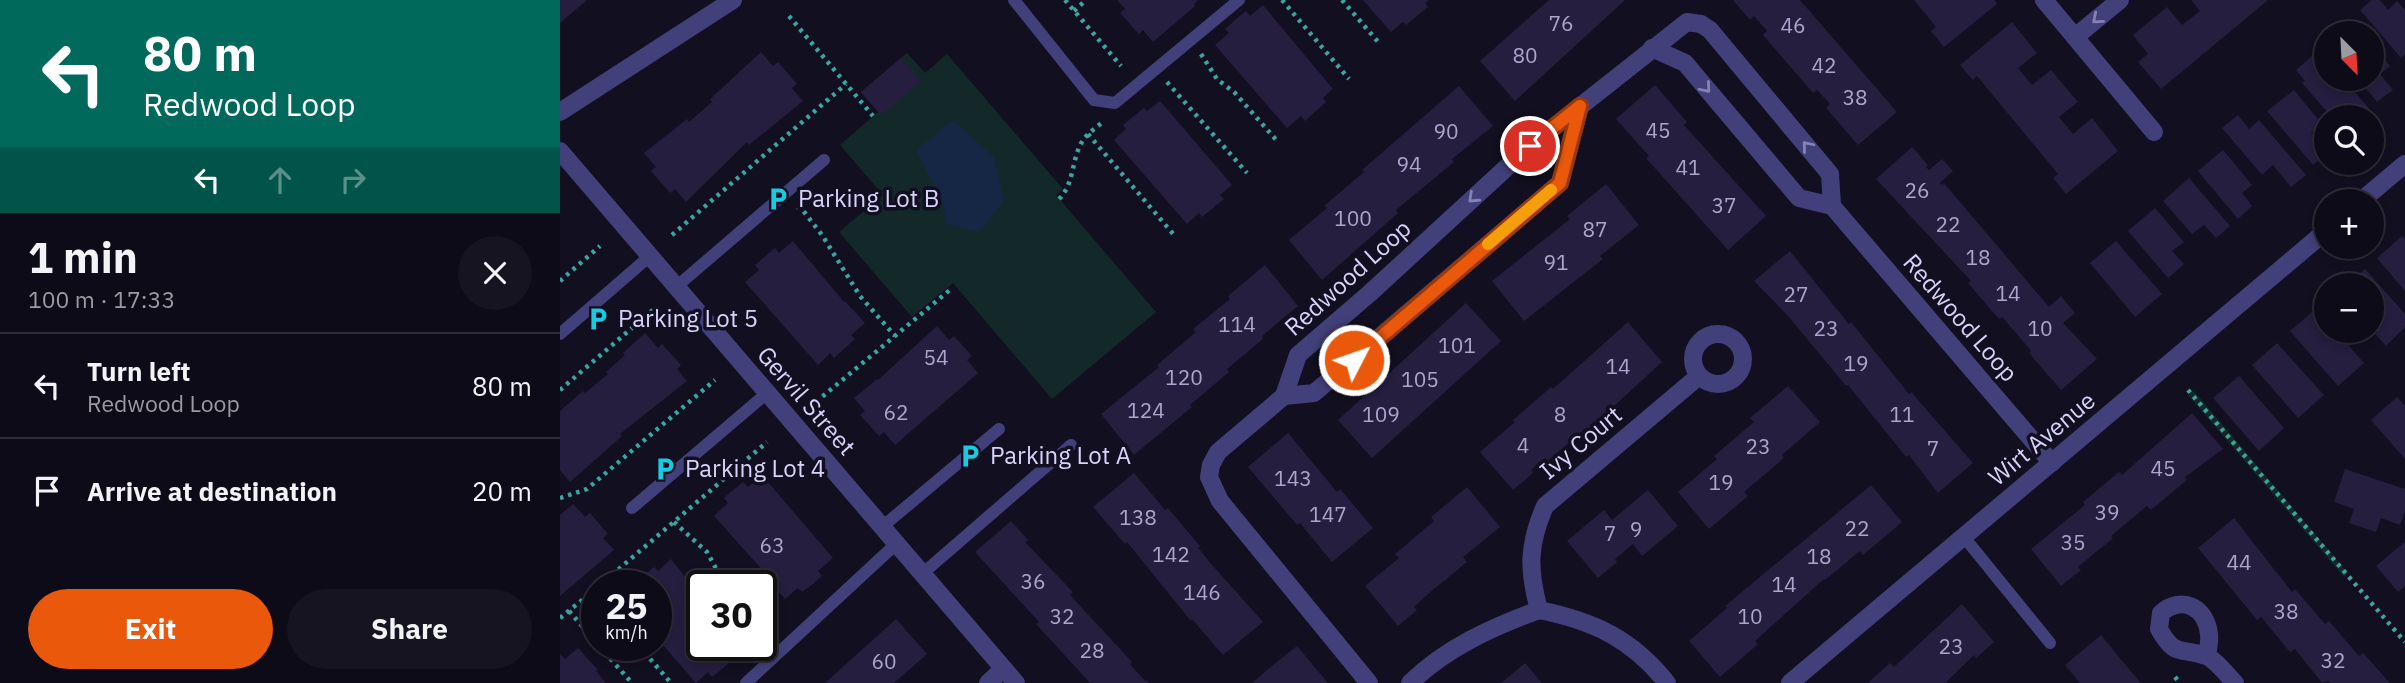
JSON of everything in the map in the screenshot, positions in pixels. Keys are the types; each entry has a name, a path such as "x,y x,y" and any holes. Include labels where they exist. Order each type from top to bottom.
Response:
{"street":[{"path":"560,112 733,0"},
{"path":"2044,0 2154,132"},
{"path":"2075,37 2120,0"},
{"name":"Redwood Loop","path":"1284,396 1298,355 1380,284 1530,146 1686,22 1701,24 1710,30 1830,174 1832,206 2052,463"},
{"path":"1653,48 1685,63 1799,198 1832,206"},
{"path":"1369,683 1220,501 1209,477 1211,465 1218,452 1284,396 1314,393 1560,183 1580,106"},
{"name":"Gervil Street","path":"560,151 1016,683"},
{"path":"2375,189 2405,164"},
{"name":"Wirt Avenue","path":"1790,683 2314,241"},
{"name":"Ivy Court","path":"1539,610 1532,584 1530,559 1535,529 1545,506 1699,376"},
{"path":"1410,683 1460,645 1500,624 1539,610 1567,616 1610,632 1640,653 1667,683"},
{"path":"2207,656 2235,683"},
{"path":"988,683 1003,668"}],"lane":[{"path":"1014,0 1094,100 1115,103 1239,0"},
{"path":"676,287 824,160"},
{"path":"560,334 650,256"},
{"path":"632,508 767,393"},
{"path":"882,527 999,429"},
{"path":"922,574 1071,445"},
{"path":"1964,537 2050,643"},
{"path":"746,683 896,544"}],"path":[{"path":"1065,0 1121,66"},
{"path":"1074,11 1086,0"},
{"path":"1282,0 1349,79"},
{"path":"1342,0 1378,43"},
{"path":"789,16 873,116"},
{"path":"1195,46 1217,79 1235,93 1278,142"},
{"path":"1161,74 1247,173"},
{"path":"672,235 846,84"},
{"path":"1059,199 1069,187 1076,156 1088,134 1114,113"},
{"path":"1088,134 1174,235"},
{"path":"796,208 801,208 822,234 860,296 895,335"},
{"path":"560,281 600,246"},
{"path":"816,402 921,311 951,289"},
{"path":"560,390 654,309"},
{"path":"560,498 587,489 715,380"},
{"path":"2188,390 2405,642"},
{"path":"619,570 767,442"},
{"path":"674,522 707,552 717,570"},
{"path":"560,618 581,602"},
{"path":"569,611 581,625"},
{"path":"613,661 632,683"},
{"path":"652,661 671,683"},
{"path":"2175,677 2180,683"}],"green space":[{"path":"907,53 925,73 947,54 1063,189 1056,195 1156,312 1052,399 953,283 912,317 839,232 883,195 840,145 878,112 861,92"},
{"path":"2194,391 2348,573 2344,577 2188,395"}],"water":[{"path":"953,120 994,157 1004,201 979,232 945,223 944,204 916,150"}],"building":[{"path":"560,0 587,0 560,23"},
{"path":"1117,0 1198,0 1195,6 1153,42 1143,30 1139,34 1120,13 1125,9"},
{"path":"1363,0 1429,0 1425,3 1428,7 1406,25 1403,22 1391,32"},
{"path":"1549,0 1625,0 1515,101 1480,61"},
{"path":"1733,0 1800,0 1897,112 1858,145 1826,108 1830,104 1817,90 1813,93 1763,35 1767,31 1754,16 1750,20"},
{"path":"1914,0 1994,0 1997,4 1944,47 1931,31 1936,27"},
{"path":"2191,0 2268,0 2161,89 2138,62 2148,54 2133,35 2167,7 2182,25 2200,11"},
{"path":"2372,0 2380,0 2388,10 2397,1 2405,10 2405,54 2401,58 2384,38 2384,21 2369,21 2360,10"},
{"path":"1263,5 1333,89 1323,98 1326,102 1305,121 1301,116 1287,128 1215,45 1229,33 1225,29 1236,19 1246,11 1250,16"},
{"path":"2012,22 2037,53 2018,68 2032,85 2051,70 2078,102 2059,117 2073,134 2092,118 2118,151 2066,194 2053,178 2058,174 1977,76 1973,80 1960,65"},
{"path":"761,52 773,66 778,62 797,84 792,88 803,101 749,145 747,142 686,202 675,189 670,193 651,171 656,167 644,153 687,119 689,122"},
{"path":"2314,54 2314,91 2354,91 2366,105 2321,105 2302,83 2305,81 2296,70"},
{"path":"901,58 921,81 881,115 861,92"},
{"path":"2384,59 2390,66 2384,71"},
{"path":"2384,79 2393,90 2377,102 2368,91 2384,91"},
{"path":"1655,85 1687,122 1684,125 1766,216 1728,250 1646,158 1649,156 1616,119"},
{"path":"1459,86 1493,126 1452,159 1454,162 1396,210 1398,213 1322,280 1289,240 1327,208 1324,206 1364,172 1362,170"},
{"path":"2294,90 2314,114 2314,131 2311,133 2314,136 2314,164 2313,165 2267,111"},
{"path":"1160,101 1232,185 1220,195 1224,199 1202,217 1199,213 1187,224 1114,140 1126,129 1123,125 1144,108 1147,111"},
{"path":"2238,115 2249,129 2259,120 2306,175 2291,187 2273,165 2262,175 2222,128"},
{"path":"1912,147 1928,165 1926,167 1929,170 1942,159 1953,171 1940,183 1944,183 2049,307 2061,296 2075,313 2063,323 2097,359 2061,390 2029,353 2031,351 2017,334 2002,317 1999,319 1968,283 1971,281 1876,179"},
{"path":"2223,150 2252,185 2242,193 2252,206 2238,219 2198,171"},
{"path":"2189,178 2230,226 2216,238 2204,225 2192,234 2163,201"},
{"path":"1606,184 1639,225 1600,256 1603,259 1524,321 1492,281 1570,219 1567,216"},
{"path":"2155,208 2184,242 2172,251 2184,264 2168,278 2128,231"},
{"path":"2402,236 2405,239 2405,291 2378,259 2384,259 2384,252"},
{"path":"793,241 865,323 851,335 855,339 834,358 830,353 818,365 745,282 759,270 755,265 775,248 779,253"},
{"path":"2116,241 2162,294 2135,317 2090,263"},
{"path":"1790,251 1909,394 1911,392 1973,463 1938,493 1909,455 1906,457 1848,385 1846,386 1788,316 1754,281"},
{"path":"1265,265 1298,306 1227,369 1229,372 1190,405 1192,407 1134,455 1101,414 1159,367 1157,365 1196,332 1193,329 1230,299 1228,296"},
{"path":"2384,290 2405,314 2405,327 2386,346 2383,343"},
{"path":"1466,303 1501,341 1372,458 1338,420"},
{"path":"2314,311 2314,343 2346,343 2364,363 2338,386 2290,331"},
{"path":"1628,322 1662,362 1588,430 1586,428 1548,461 1545,458 1531,470 1533,473 1513,490 1480,452 1515,422 1513,420 1551,387 1553,389"},
{"path":"937,326 949,340 954,336 972,356 967,360 978,373 895,445 884,432 879,436 860,415 865,411 854,398 878,380"},
{"path":"645,333 658,348 662,344 681,365 677,369 687,381 620,434 622,436 570,482 560,470 560,411 608,374 606,372 625,355 623,353"},
{"path":"2277,343 2324,395 2298,418 2252,365"},
{"path":"2239,376 2284,428 2259,451 2213,398"},
{"path":"1788,386 1820,422 1744,492 1748,496 1709,529 1678,492 1717,459 1714,456 1754,422 1750,418"},
{"path":"2397,397 2405,406 2405,459 2371,420"},
{"path":"2192,413 2223,449 2185,477 2187,480 2151,510 2147,506 2111,536 2113,538 2078,567 2081,570 2061,586 2031,549 2085,505 2083,502 2119,472 2122,475"},
{"path":"1288,433 1337,492 1340,489 1373,528 1332,562 1248,467"},
{"path":"2345,469 2405,489 2405,511 2400,525 2381,518 2376,532 2349,523 2354,509 2334,502"},
{"path":"1134,473 1165,510 1168,508 1213,566 1263,622 1223,655 1192,619 1191,621 1127,542 1125,544 1093,507"},
{"path":"762,475 833,558 818,571 822,576 802,592 798,588 785,599 777,590 777,570 763,570 714,516 728,503 724,498 733,490 743,482 748,487"},
{"path":"1871,485 1902,522 1863,555 1860,551 1824,579 1755,641 1758,644 1720,677 1689,641 1727,608 1725,606"},
{"path":"1467,487 1500,527 1463,557 1467,562 1428,594 1414,607 1417,610 1398,626 1365,586 1399,558 1395,554 1434,521 1431,517"},
{"path":"1648,490 1678,526 1642,556 1633,544 1598,578 1567,541 1604,510 1612,520"},
{"path":"573,504 585,517 590,513 608,534 603,538 614,550 591,570 581,570 581,578 560,596 560,515"},
{"path":"2234,518 2292,592 2295,589 2325,624 2329,621 2359,656 2363,653 2390,683 2322,683 2295,649 2290,652 2261,617 2257,620 2198,548"},
{"path":"1011,521 1028,540 1025,542 1073,592 1070,595 1149,683 1090,683 1036,624 1039,622 975,552"},
{"path":"2405,542 2405,586 2398,592 2376,566"},
{"path":"671,559 686,578 686,661 731,661 712,677 708,672 696,683 672,655 672,570 659,570"},
{"path":"1962,604 1994,642 1976,658 1974,655 1945,683 1868,683 1890,663 1894,667"},
{"path":"896,619 927,654 894,683 825,683"},
{"path":"2101,635 2141,683 2080,683 2065,665"},
{"path":"1297,646 1328,683 1252,683 1278,661"},
{"path":"578,648 581,651 581,661 590,661 606,683 560,683 560,654 565,659"},
{"path":"1525,663 1542,683 1501,683 1506,679"}],"slow traffic":[{"path":"1488,244 1551,190"}],"place":[{"name":"Parking Lot B","path":"778,199"},
{"name":"Parking Lot 5","path":"598,319"},
{"name":"Parking Lot A","path":"970,456"},
{"name":"Parking Lot 4","path":"665,469"}],"route":[{"path":"1354,360 1560,183 1580,106 1530,146"}]}
